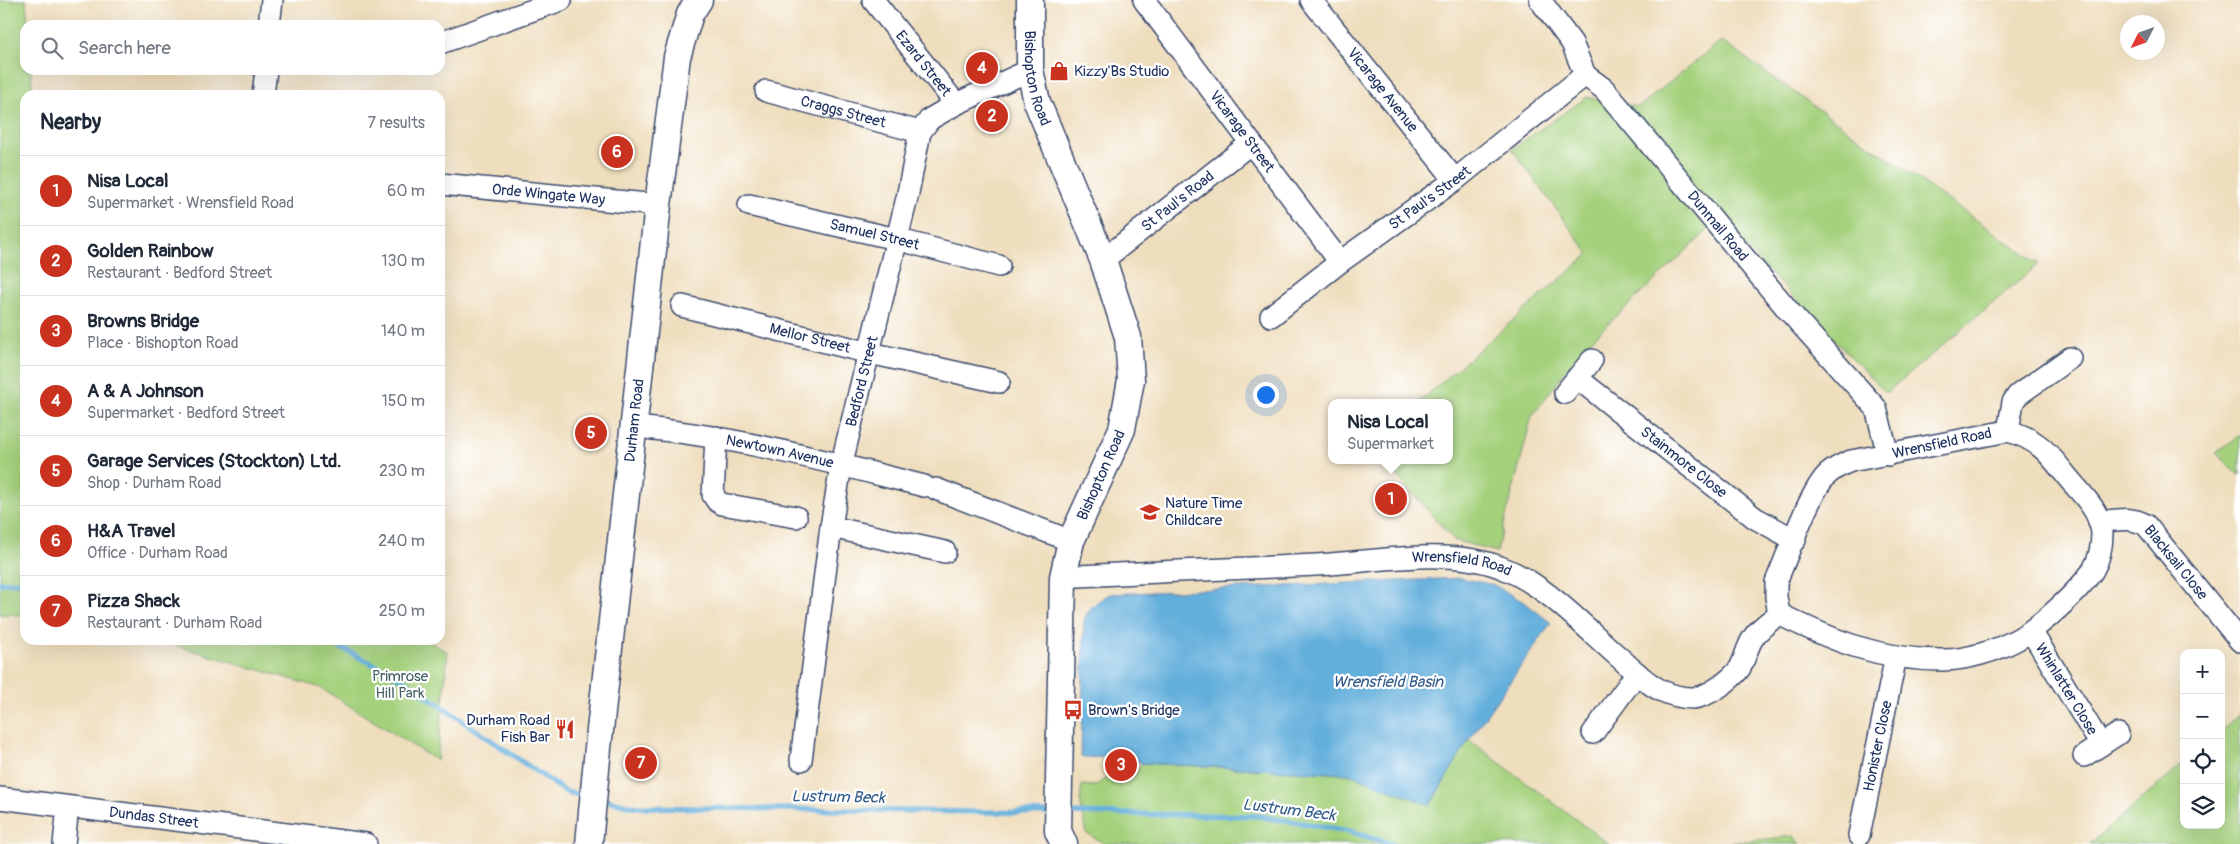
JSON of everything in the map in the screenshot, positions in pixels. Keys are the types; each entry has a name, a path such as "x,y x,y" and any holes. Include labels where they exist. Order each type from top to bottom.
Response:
{"street":[{"path":"270,20 272,0"},
{"path":"445,41 560,0"},
{"name":"Durham Road","path":"590,832 633,427 677,57 690,14 699,0"},
{"name":"Ezard Street","path":"873,0 956,104"},
{"name":"Bishopton Road","path":"1030,0 1030,70 1037,102 1104,260 1128,337 1131,380 1122,429 1071,542 1063,577 1058,797 1061,837"},
{"name":"Vicarage Street","path":"1144,0 1340,262"},
{"name":"Vicarage Avenue","path":"1311,0 1454,180"},
{"path":"1540,0 1572,43 1585,75"},
{"path":"920,132 930,119 956,104 1030,70"},
{"path":"264,90 266,75"},
{"name":"St Paul's Street","path":"1271,316 1340,262 1454,180 1585,75"},
{"name":"Dunmail Road","path":"1585,75 1604,89 1788,310 1873,404 1878,415 1888,455"},
{"name":"Craggs Street","path":"766,92 920,132"},
{"name":"Bedford Street","path":"801,760 831,527 841,466 870,353 920,132"},
{"name":"St Paul's Road","path":"1104,260 1251,143"},
{"name":"Orde Wingate Way","path":"445,184 658,205"},
{"name":"Samuel Street","path":"749,205 896,239 999,266"},
{"name":"Mellor Street","path":"682,306 870,353 999,382"},
{"path":"2008,431 2013,402 2018,395 2070,358"},
{"name":"Stainmore Close","path":"1592,360 1571,386 1755,518 1795,540"},
{"name":"Newtown Avenue","path":"633,427 680,431 716,437 930,487 1071,542"},
{"name":"Wrensfield Road","path":"2008,431 2034,441 2047,452 2089,502 2099,522 2102,534 2101,546 2094,568 2083,582 2031,631 2003,646 1960,658 1929,659 1874,653 1813,631 1779,614 1776,582 1816,490 1826,475 1838,466 1851,461 2008,431"},
{"path":"716,437 713,495 717,501 722,504 796,517"},
{"name":"Blacksail Close","path":"2099,522 2127,518 2138,520 2146,525 2234,642"},
{"path":"831,527 945,552"},
{"name":"Wrensfield Road","path":"1063,577 1443,557 1476,559 1501,567 1541,590 1636,673 1661,691 1680,697 1695,698 1707,693 1733,676 1740,667 1752,638 1758,630 1779,614"},
{"name":"Whinlatter Close","path":"2031,631 2101,745"},
{"name":"Honister Close","path":"1859,835 1896,656"},
{"path":"1593,733 1636,673"},
{"name":"Dundas Street","path":"0,798 366,844"},
{"path":"64,844 68,808"}],"green space":[{"path":"0,0 26,0 28,20 20,20 20,75 31,75 33,90 20,90 20,615 0,614"},
{"path":"1721,41 2039,264 1886,393 1719,220 1584,347 1532,416 1497,552 1454,540 1387,464 1453,464 1453,399 1423,399 1589,254 1512,149 1587,97 1639,107"},
{"path":"2240,435 2240,475 2216,453"},
{"name":"Primrose Hill Park","path":"174,645 435,645 448,652 437,761 321,688"},
{"path":"2240,714 2240,844 2090,844 2180,766 2180,829 2225,829 2225,727"},
{"path":"1469,740 1609,844 1105,844 1087,834 1080,800 1082,785 1095,786 1107,777 1135,775 1142,763 1350,774 1430,805"},
{"path":"1794,836 1801,844 1718,844"}],"water":[{"name":"Wrensfield Basin","path":"1461,578 1494,585 1527,604 1551,623 1469,740 1430,805 1350,774 1142,763 1130,758 1081,757 1084,620 1094,604 1110,594"}],"waterway":[{"name":"Lustrum Beck","path":"0,583 20,582"},
{"name":"Lustrum Beck","path":"336,645 402,679 566,792 587,796"},
{"name":"Lustrum Beck","path":"601,799 637,807 1053,813"},
{"name":"Lustrum Beck","path":"1065,813 1258,816 1349,831 1392,844"}],"place":[{"name":"A & A Johnson","path":"982,68"},
{"name":"Kizzy'Bs Studio","path":"1059,71"},
{"name":"Golden Rainbow","path":"992,116"},
{"name":"H&A Travel","path":"617,152"},
{"name":"Garage Services (Stockton) Ltd.","path":"591,433"},
{"name":"Nisa Local","path":"1391,499"},
{"name":"Nature Time Childcare","path":"1150,512"},
{"name":"Brown's Bridge","path":"1073,710"},
{"name":"Durham Road Fish Bar","path":"565,729"},
{"name":"Pizza Shack","path":"641,763"},
{"name":"Browns Bridge","path":"1121,765"}]}
